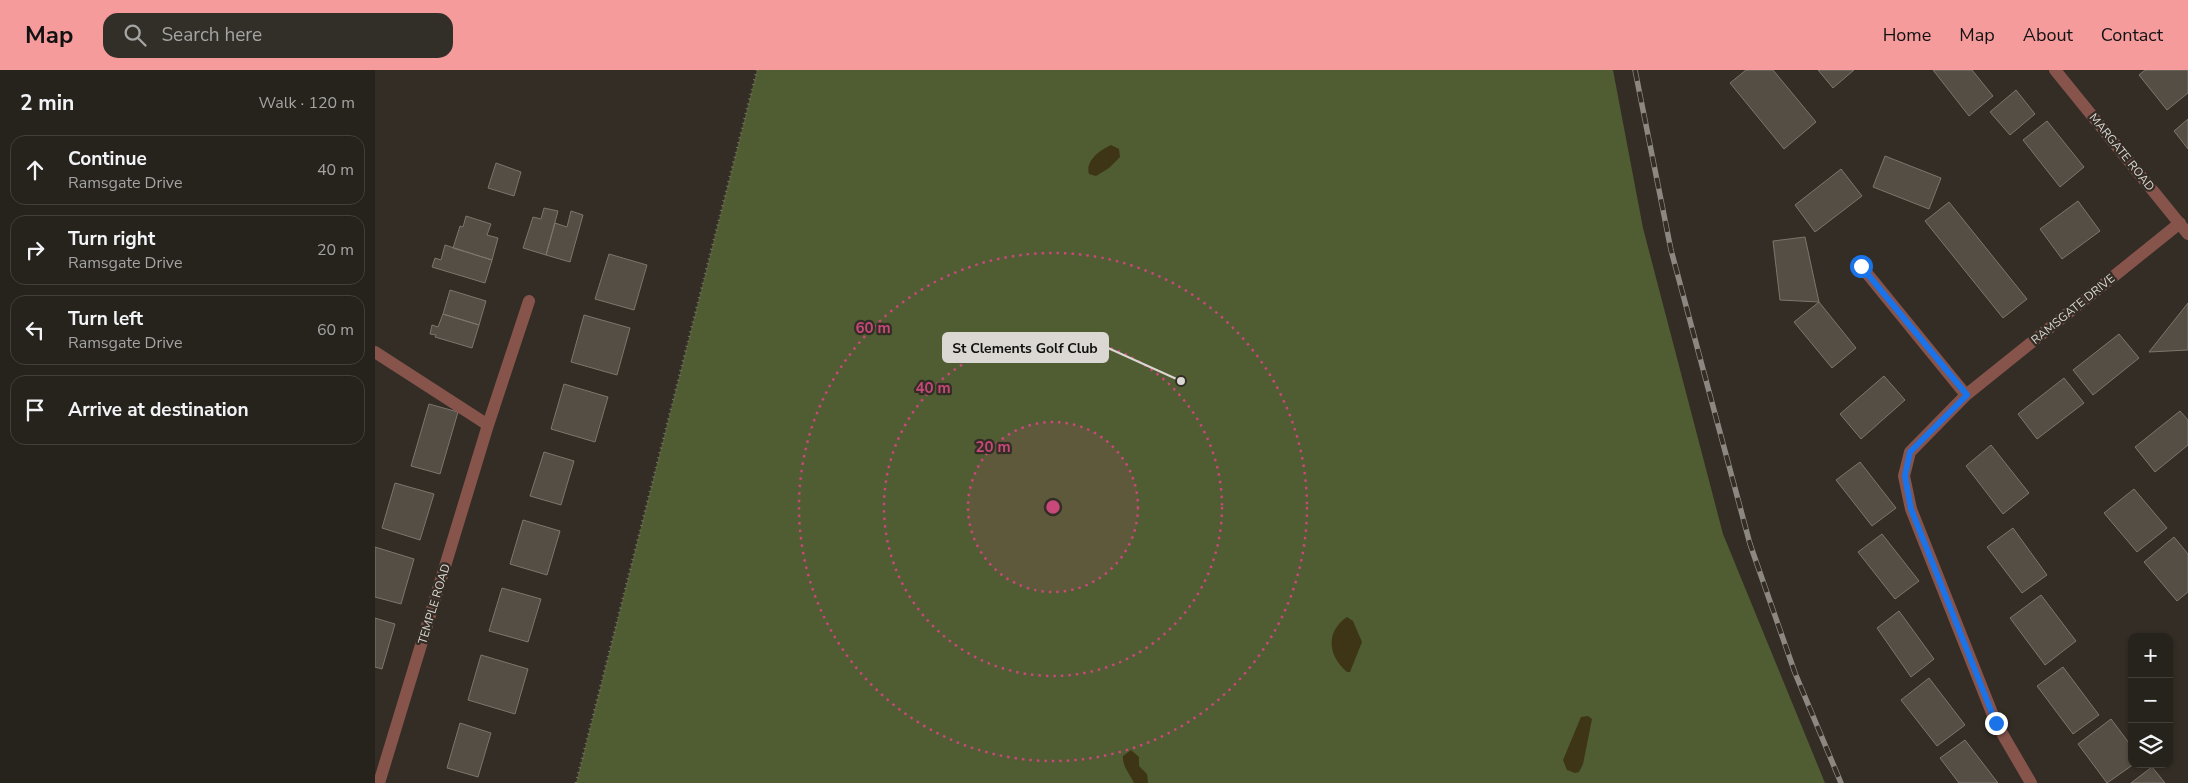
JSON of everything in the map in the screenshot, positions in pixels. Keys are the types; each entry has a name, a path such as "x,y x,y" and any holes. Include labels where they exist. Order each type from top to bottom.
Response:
{"street":[{"name":"MARGATE ROAD","path":"2055,70 2188,234"},
{"name":"RAMSGATE DRIVE","path":"2031,783 1996,723 1911,509 1905,476 1910,452 1967,395 2179,223"},
{"path":"1861,266 1967,395"},
{"name":"TEMPLE ROAD","path":"379,783 488,425 529,301"},
{"path":"375,352 488,425"}],"path":[{"path":"576,783 757,70"}],"green space":[{"path":"757,70 1613,70 1643,228 1723,534 1825,783 576,783"}],"sand":[{"path":"1111,145 1119,149 1120,157 1109,168 1096,176 1089,174 1089,165 1094,156"},
{"path":"1347,617 1353,621 1362,642 1350,672 1347,672 1336,659 1332,644 1335,630"},
{"path":"1588,716 1592,719 1583,764 1579,772 1575,773 1567,770 1563,760 1581,717"},
{"path":"1131,750 1139,757 1139,766 1147,774 1148,783 1134,783 1127,770 1123,756"}],"building":[{"path":"1746,70 1773,70 1816,122 1784,149 1730,83"},
{"path":"1818,70 1854,70 1833,88"},
{"path":"1933,70 1972,70 1993,96 1969,116"},
{"path":"2145,70 2188,70 2188,93 2167,110 2139,75"},
{"path":"2016,90 2035,114 2010,135 1990,112"},
{"path":"2188,119 2188,149 2174,131"},
{"path":"2047,121 2084,167 2060,187 2023,140"},
{"path":"1885,156 1941,178 1929,209 1873,187"},
{"path":"496,163 521,172 514,196 488,188"},
{"path":"1841,169 1862,196 1815,232 1795,205"},
{"path":"2078,201 2100,231 2062,259 2040,229"},
{"path":"1949,202 2027,299 2003,318 1925,221"},
{"path":"544,208 558,211 546,255 523,248 533,217 541,219"},
{"path":"571,211 583,215 570,262 546,255 555,223 567,227"},
{"path":"466,216 491,224 487,235 498,238 492,260 453,248 460,226 463,227"},
{"path":"1805,237 1819,302 1780,300 1773,241"},
{"path":"445,245 492,260 485,283 432,267 435,258 441,260"},
{"path":"609,254 647,265 634,310 595,299"},
{"path":"450,290 486,301 479,325 443,314"},
{"path":"1819,302 1856,348 1832,368 1794,322"},
{"path":"2188,303 2188,350 2149,352"},
{"path":"443,314 479,325 472,348 430,334 432,325 438,327"},
{"path":"584,315 630,328 617,375 571,362"},
{"path":"2119,334 2139,358 2093,395 2073,370"},
{"path":"1884,376 1905,400 1861,439 1840,414"},
{"path":"2064,378 2084,403 2037,439 2018,414"},
{"path":"564,384 608,397 595,442 551,429"},
{"path":"429,404 458,412 440,474 411,466"},
{"path":"2180,411 2188,420 2188,445 2155,472 2135,447"},
{"path":"1991,445 2029,493 2003,514 1966,466"},
{"path":"544,452 574,461 561,505 530,496"},
{"path":"1860,462 1896,508 1872,526 1836,480"},
{"path":"395,483 434,494 420,540 382,528"},
{"path":"2134,489 2167,528 2137,552 2104,513"},
{"path":"523,520 560,531 547,575 510,564"},
{"path":"2013,528 2047,575 2022,593 1987,547"},
{"path":"1882,534 1919,581 1895,599 1858,552"},
{"path":"2174,537 2188,554 2188,592 2177,601 2144,562"},
{"path":"375,547 414,559 401,604 375,597"},
{"path":"502,588 541,599 528,642 489,631"},
{"path":"2041,595 2076,641 2045,665 2010,618"},
{"path":"1899,611 1934,659 1911,677 1877,628"},
{"path":"375,618 395,624 382,669 375,667"},
{"path":"481,655 528,669 515,714 468,700"},
{"path":"2063,667 2099,715 2073,734 2037,686"},
{"path":"1929,678 1965,725 1937,746 1901,700"},
{"path":"2111,719 2128,742 2128,768 2107,783 2078,744"},
{"path":"460,723 491,733 478,777 447,768"},
{"path":"1965,740 1998,783 1959,783 1940,758"},
{"path":"2153,768 2165,783 2131,783"}],"railway":[{"path":"1635,70 1671,250 1750,544 1795,673 1841,783"}],"place":[{"name":"St Clements Golf Club","path":"1181,381"}],"route":[{"path":"1861,266 1967,395 1910,452 1905,476 1911,509 1996,723"}]}
